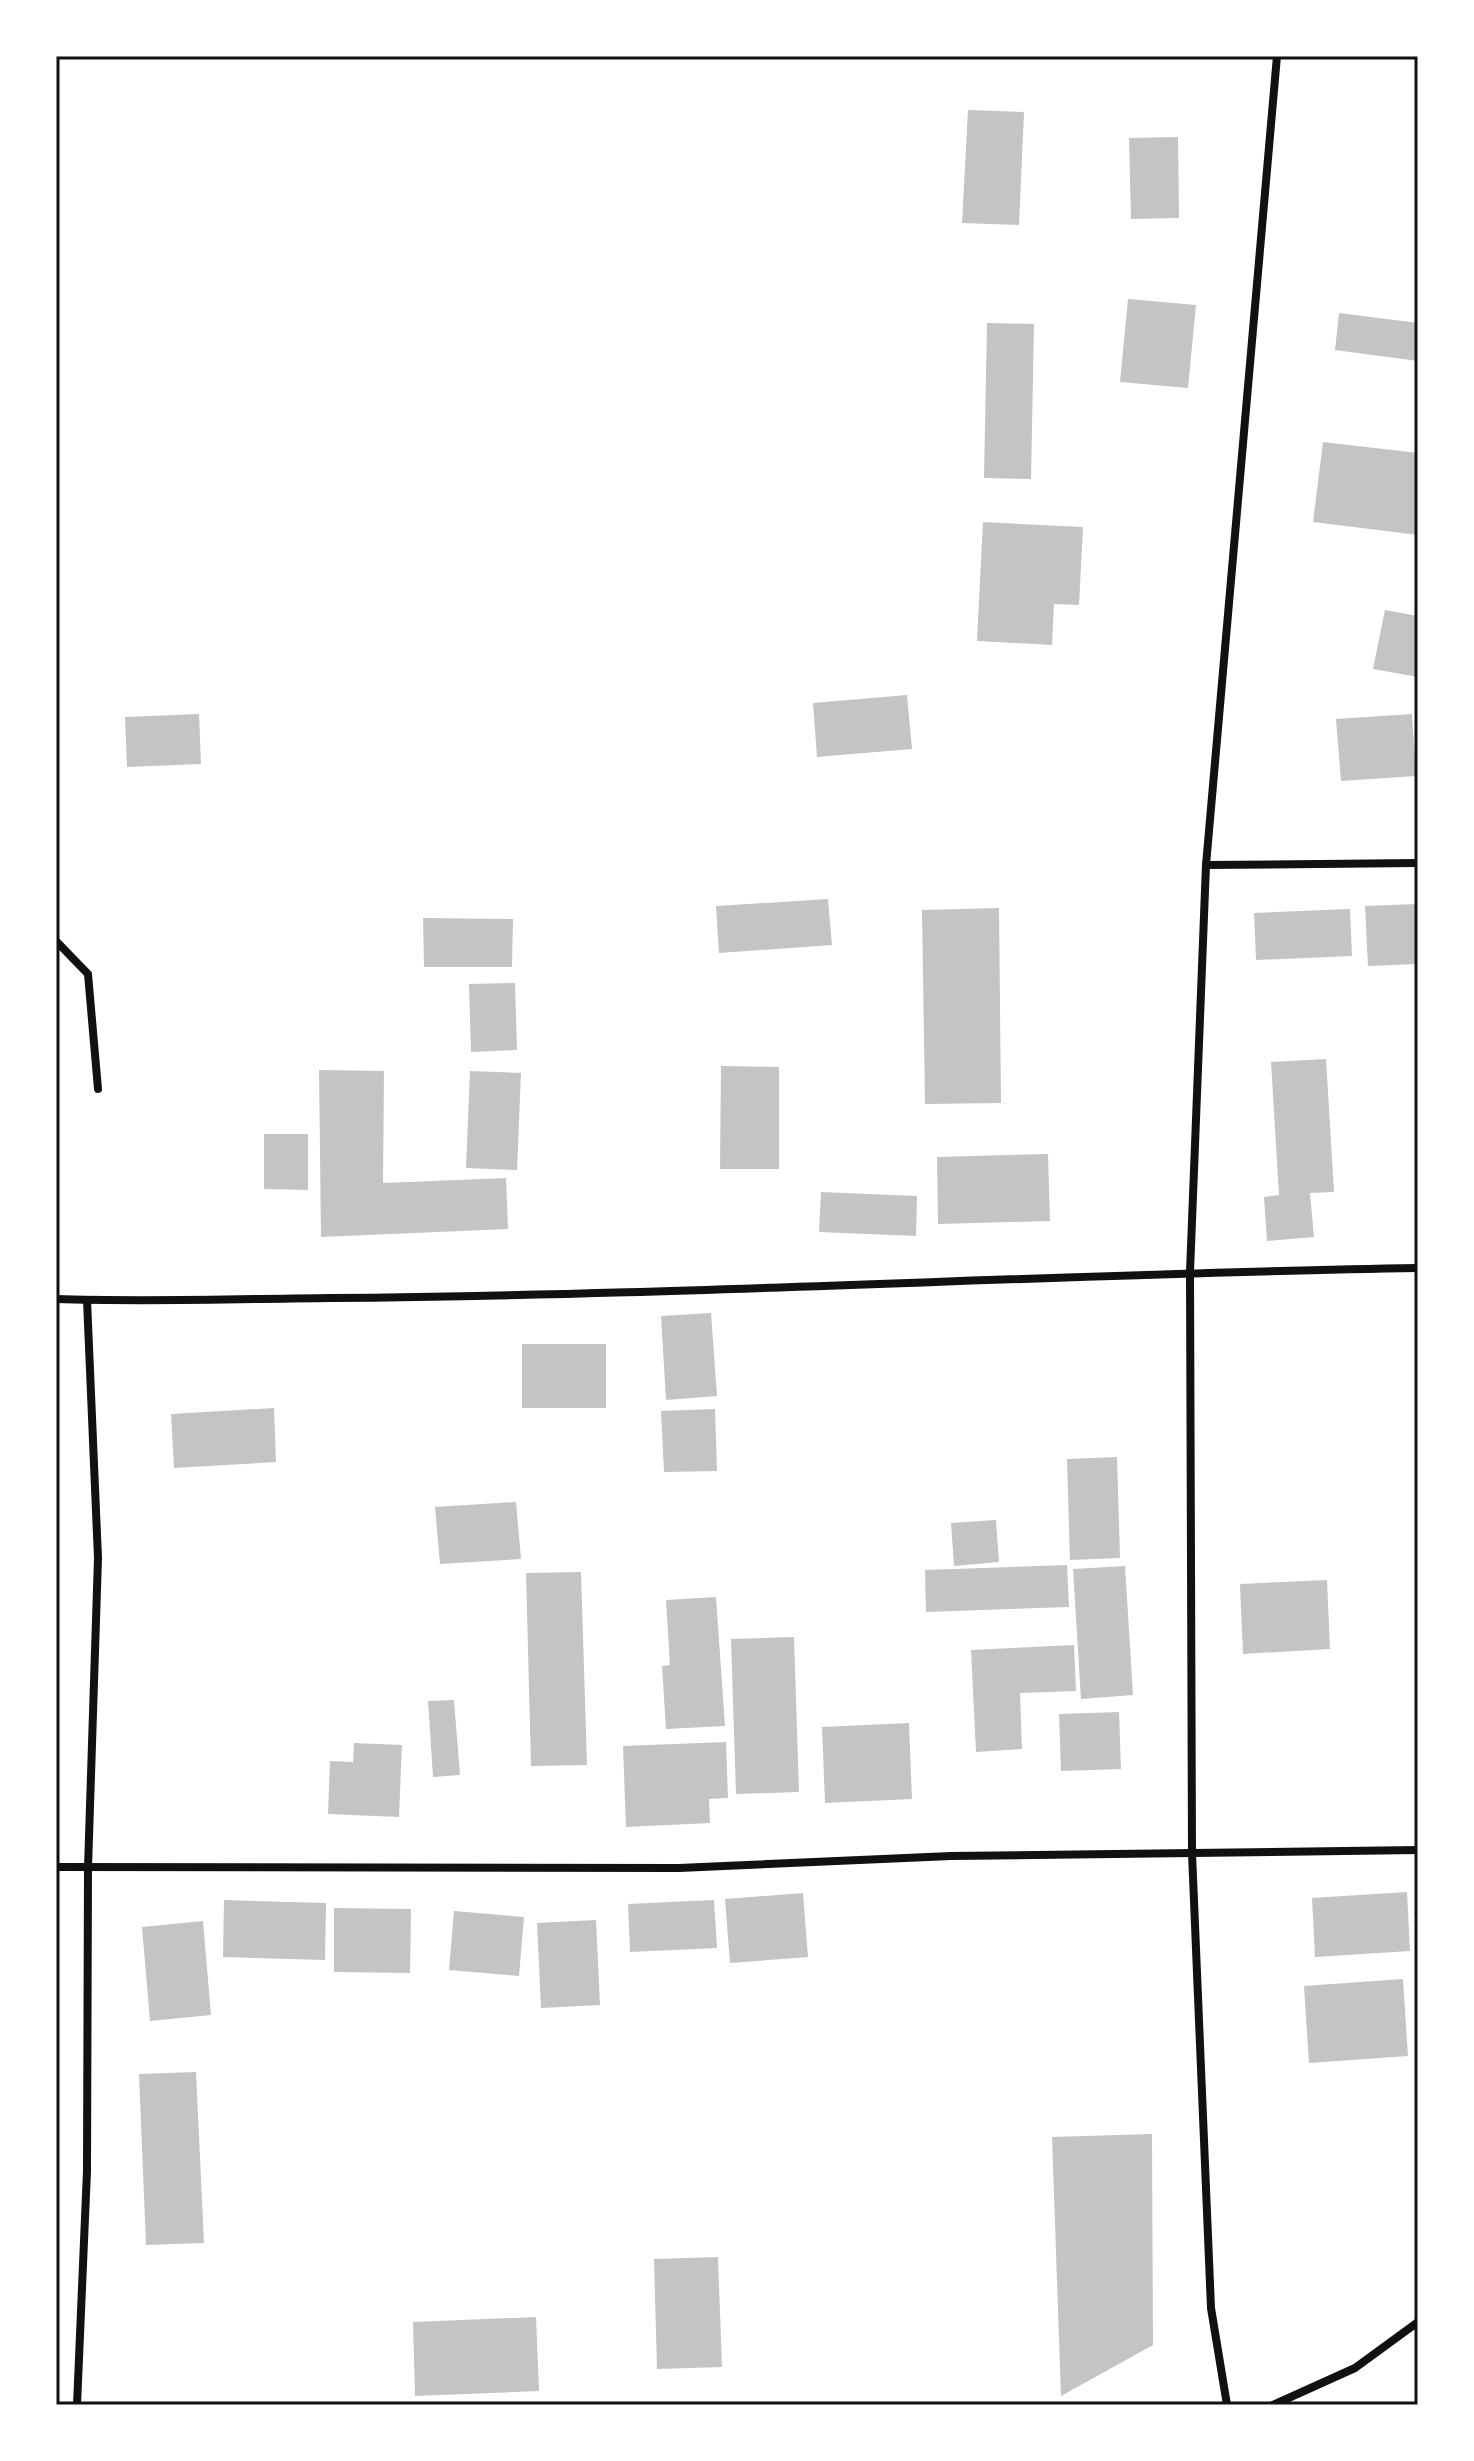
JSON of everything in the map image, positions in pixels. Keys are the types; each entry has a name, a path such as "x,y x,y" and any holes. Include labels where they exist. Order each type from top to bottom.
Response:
{"street":[{"path":"1227,2405 1211,2308 1192,1853 1190,1272 1206,865 1277,56"},
{"path":"1206,865 1418,863"},
{"path":"56,941 88,974 98,1089"},
{"path":"56,1299 472,1297 839,1288 1190,1272 1418,1268"},
{"path":"77,2405 87,2171 88,1868 98,1558 87,1300"},
{"path":"56,1867 679,1868 951,1856 1418,1850"},
{"path":"1273,2405 1355,2368 1418,2322"}],"building":[{"path":"968,110 1024,112 1019,225 962,223"},
{"path":"1178,137 1179,218 1131,219 1129,138"},
{"path":"1128,299 1196,305 1188,388 1120,382"},
{"path":"1339,313 1418,323 1418,361 1335,350"},
{"path":"987,323 1034,324 1031,479 984,478"},
{"path":"1323,442 1418,453 1418,535 1313,522"},
{"path":"983,522 1083,527 1079,605 1054,604 1052,645 977,641"},
{"path":"1385,610 1418,616 1418,677 1373,669"},
{"path":"907,695 912,749 817,757 813,703"},
{"path":"199,714 201,764 127,767 125,717"},
{"path":"1412,714 1416,776 1341,781 1336,719"},
{"path":"828,899 832,945 719,953 716,906"},
{"path":"1418,904 1418,964 1368,966 1365,906"},
{"path":"999,908 1001,1103 925,1104 922,910"},
{"path":"1350,909 1352,956 1256,960 1254,913"},
{"path":"423,918 513,919 512,967 424,967"},
{"path":"515,983 517,1050 471,1052 469,984"},
{"path":"1326,1059 1334,1192 1310,1193 1314,1237 1267,1241 1264,1197 1279,1195 1271,1062"},
{"path":"721,1066 779,1067 779,1169 720,1169"},
{"path":"319,1070 384,1071 383,1183 506,1178 508,1229 321,1237"},
{"path":"470,1071 521,1073 517,1170 466,1168"},
{"path":"264,1134 308,1134 308,1190 264,1189"},
{"path":"1048,1154 1050,1221 938,1224 937,1157"},
{"path":"821,1192 917,1196 916,1236 819,1232"},
{"path":"711,1313 717,1396 666,1400 661,1316"},
{"path":"522,1344 606,1344 606,1408 522,1408"},
{"path":"274,1408 276,1462 174,1468 171,1414"},
{"path":"715,1409 717,1471 664,1472 661,1411"},
{"path":"1117,1457 1120,1558 1070,1560 1067,1459"},
{"path":"516,1502 521,1559 440,1564 435,1507"},
{"path":"996,1520 999,1562 954,1566 951,1523"},
{"path":"1067,1565 1069,1607 926,1612 925,1570"},
{"path":"1125,1566 1133,1695 1081,1699 1073,1569"},
{"path":"581,1572 587,1765 531,1766 526,1573"},
{"path":"1327,1580 1330,1649 1243,1654 1240,1584"},
{"path":"716,1597 725,1726 666,1729 662,1666 670,1665 666,1600"},
{"path":"794,1637 799,1792 736,1794 731,1639"},
{"path":"1074,1645 1076,1691 1020,1693 1022,1749 976,1752 971,1650"},
{"path":"454,1700 460,1775 433,1777 428,1701"},
{"path":"1119,1712 1121,1769 1061,1771 1059,1714"},
{"path":"909,1723 912,1799 825,1803 822,1727"},
{"path":"726,1742 728,1798 709,1799 710,1823 626,1827 623,1746"},
{"path":"354,1743 402,1745 399,1817 328,1814 330,1761 353,1762"},
{"path":"1407,1892 1410,1951 1315,1957 1312,1898"},
{"path":"803,1893 808,1957 730,1963 725,1899"},
{"path":"224,1900 326,1903 325,1960 223,1957"},
{"path":"714,1900 717,1948 630,1952 628,1904"},
{"path":"334,1908 411,1909 410,1973 334,1972"},
{"path":"454,1911 524,1917 519,1976 449,1970"},
{"path":"596,1920 600,2005 541,2008 537,1923"},
{"path":"203,1921 211,2015 150,2021 142,1927"},
{"path":"1403,1979 1408,2056 1309,2063 1304,1986"},
{"path":"196,2072 204,2243 146,2245 139,2074"},
{"path":"1152,2134 1153,2345 1061,2396 1052,2137"},
{"path":"718,2257 722,2367 657,2369 654,2259"},
{"path":"536,2317 539,2391 415,2396 413,2322"}]}
